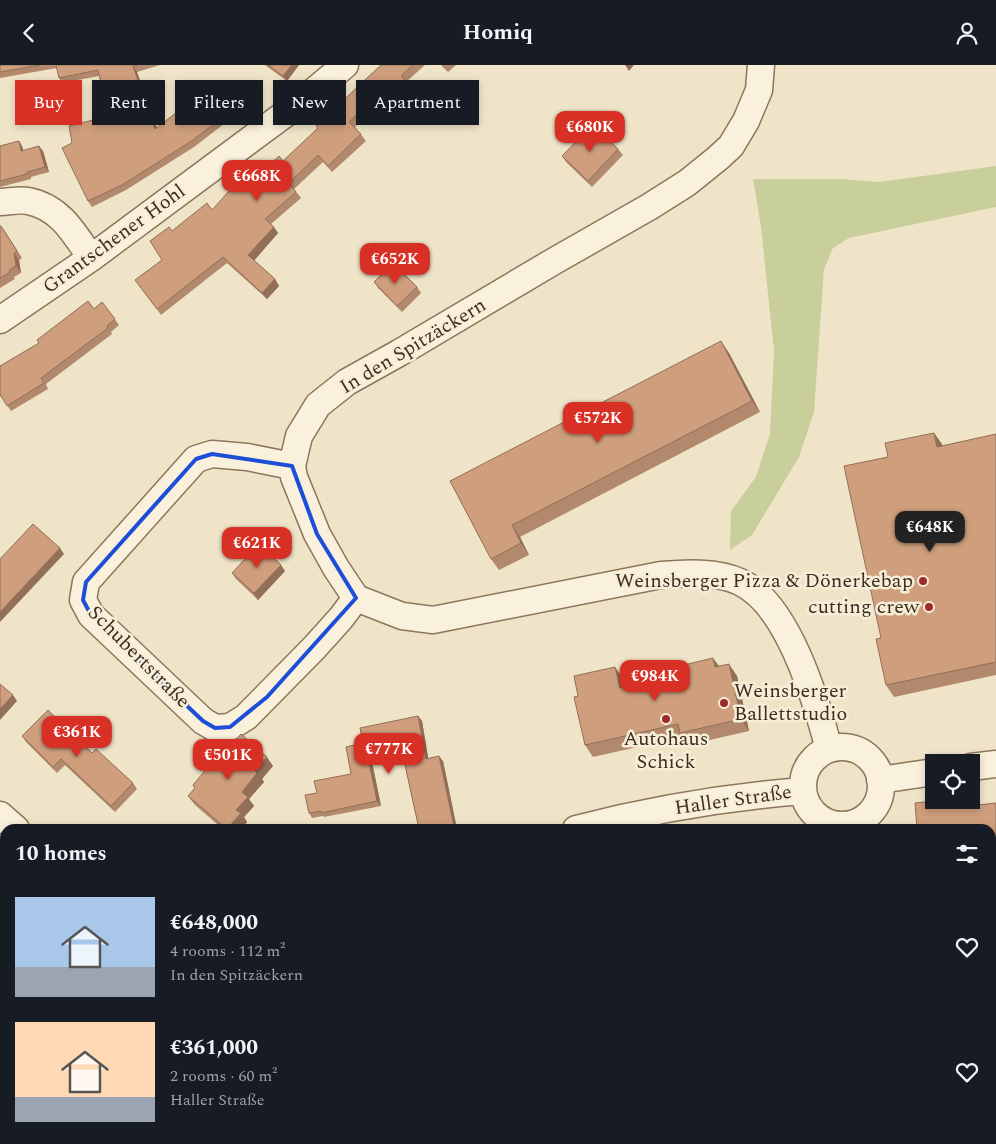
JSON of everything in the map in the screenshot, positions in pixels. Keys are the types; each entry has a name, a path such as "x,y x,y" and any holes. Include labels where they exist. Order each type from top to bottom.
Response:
{"street":[{"name":"Grantschener Hohl","path":"0,320 90,258 301,102 345,65"},
{"name":"In den Spitzäckern","path":"292,466 299,436 318,405 347,382 649,207 687,183 718,159 731,146 746,121 759,90 761,65"},
{"path":"0,202 27,201 51,209 60,217 90,258"},
{"name":"Schubertstraße","path":"292,466 247,457 212,454 196,459 86,582 83,600 91,615 203,721 215,728 230,727 246,717 314,649 341,618 356,597"},
{"path":"292,466 317,534 336,568 356,597 402,616 433,620 661,575 691,572 739,581 759,593 773,609 789,639 812,693 829,749"},
{"path":"836,824 820,819 808,806 803,791 803,780 809,765 819,754 829,749 841,747 853,748 864,753 873,762 879,773 880,795 876,805 856,824"},
{"path":"980,766 996,764"},
{"path":"880,780 925,773"},
{"name":"Haller Straße","path":"595,824 621,817 760,794 803,791"},
{"path":"0,815 10,824"}],"highlighted area":[{"path":"212,454 292,466 317,534 356,598 267,697 230,727 215,728 203,721 91,615 83,600 86,582 196,459"}],"green space":[{"path":"996,166 996,207 849,238 833,248 824,269 814,412 799,457 752,535 730,550 731,511 756,477 770,434 774,351 761,227 753,179 841,179 879,182"}],"building":[{"path":"0,65 40,65 0,72"},
{"path":"56,65 138,65 133,66 138,80 100,80 98,70 59,78"},
{"path":"268,65 292,65 283,76"},
{"path":"381,65 413,65 401,76 405,80 365,80"},
{"path":"356,88 356,115 349,122 361,134 328,166 318,155 289,183 296,192 265,219 274,227 248,255 275,279 262,293 223,257 157,309 135,280 162,260 150,241 169,227 172,231 207,203 212,210 239,180 244,184 259,171 261,173 279,156 283,161 318,128 317,125 346,125 346,98"},
{"path":"175,114 175,125 213,125 190,142 122,185 88,201 62,148 72,143 69,126 82,125 82,123 92,120 92,125 154,125 155,129 160,125 165,125 165,121"},
{"path":"593,124 618,149 588,181 562,156"},
{"path":"19,141 21,151 39,146 45,167 0,181 0,146"},
{"path":"0,226 17,251 14,253 16,266 0,278"},
{"path":"393,263 417,287 397,306 374,282"},
{"path":"88,301 94,309 102,302 115,319 107,326 108,328 41,378 44,383 7,406 0,394 0,366 39,343 37,340"},
{"path":"721,341 752,401 512,525 521,543 491,559 450,481"},
{"path":"934,433 937,447 996,434 996,662 886,685 876,639 881,638 844,466 888,457 885,443"},
{"path":"33,524 60,548 0,612 0,559"},
{"path":"259,544 281,565 254,593 232,573"},
{"name":"Autohaus Schick","path":"713,658 715,667 729,664 741,719 680,733 678,724 585,745 574,697 578,696 574,676 615,667 620,688 685,673 684,665"},
{"path":"0,684 13,695 0,709"},
{"path":"48,710 92,753 96,749 133,783 111,806 61,759 53,767 22,736"},
{"path":"418,716 426,759 439,756 454,824 418,824 402,751 368,757 377,801 321,813 321,811 309,813 305,795 317,793 314,781 351,774 346,747 363,743 360,728"},
{"path":"241,734 267,757 255,771 257,773 242,792 248,797 236,810 241,813 231,824 221,824 188,796 195,788 193,785 218,755 220,757"},
{"path":"925,802 925,809 980,809 980,805 996,803 996,824 917,824 915,803"}],"place":[{"name":"Weinsberger Pizza & Dönerkebap","path":"923,581"},
{"name":"cutting crew","path":"929,607"},
{"name":"Weinsberger Ballettstudio","path":"724,703"},
{"name":"Autohaus Schick","path":"666,719"}]}
